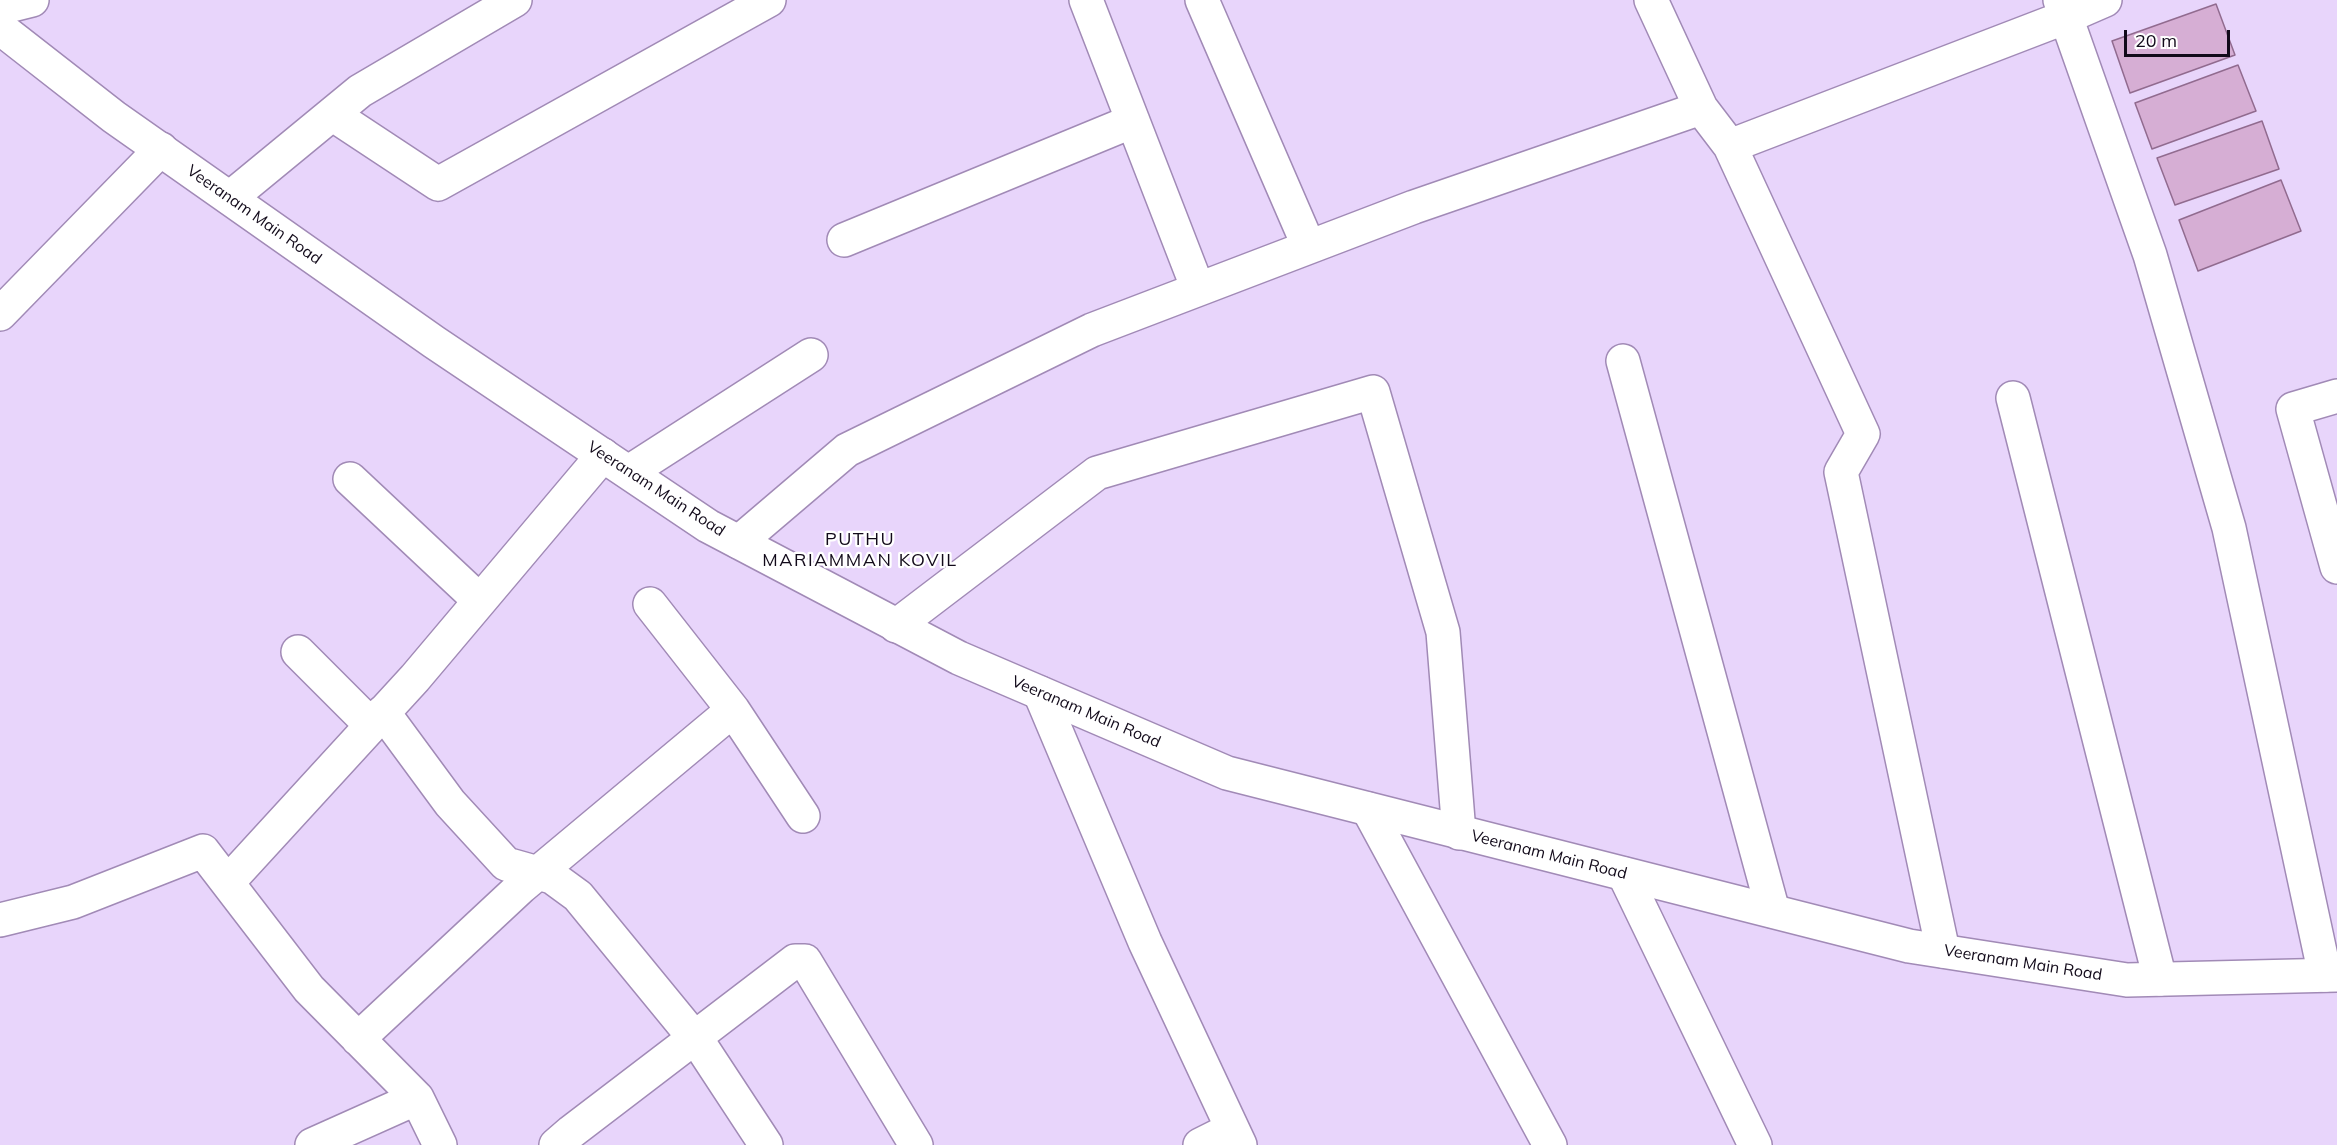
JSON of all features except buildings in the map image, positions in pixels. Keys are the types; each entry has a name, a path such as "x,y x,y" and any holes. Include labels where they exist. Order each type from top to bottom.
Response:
{"street":[{"path":"0,8 33,0"},
{"path":"230,198 360,91 515,0"},
{"path":"332,114 438,184 769,0"},
{"path":"1086,0 1198,289"},
{"path":"1202,0 1309,247"},
{"path":"1651,0 1701,108 1730,146 1863,434 1841,472 1943,951"},
{"path":"1730,146 2063,8 2105,0"},
{"path":"2063,8 2150,255 2229,528 2331,975"},
{"name":"Veeranam Main Road","path":"0,28 114,117 434,342 708,526 959,658 1227,773 1909,946 2127,980 2331,975"},
{"path":"739,542 847,450 1092,330 1414,207 1701,108"},
{"path":"844,240 1133,121"},
{"path":"0,314 160,149"},
{"path":"228,882 480,601 616,464 811,355"},
{"path":"1623,361 1773,910"},
{"path":"896,626 1097,474 1373,392 1443,632 1459,832"},
{"path":"2337,396 2293,409 2337,567"},
{"path":"2013,398 2160,979"},
{"path":"350,479 480,601"},
{"path":"650,604 733,710 803,816"},
{"path":"298,652 377,718 506,864 552,877 578,896 694,1038 766,1145"},
{"path":"1040,693 1145,942 1236,1137 1200,1145"},
{"path":"358,1039 537,873 733,710"},
{"path":"1368,809 1550,1145"},
{"path":"0,920 73,902 203,851 309,988 417,1098 440,1145"},
{"path":"1624,874 1755,1145"},
{"path":"556,1145 795,961 805,961 916,1145"},
{"path":"312,1145 417,1098"}],"district":[{"name":"PUTHU MARIAMMAN KOVIL","path":"860,550"}]}
